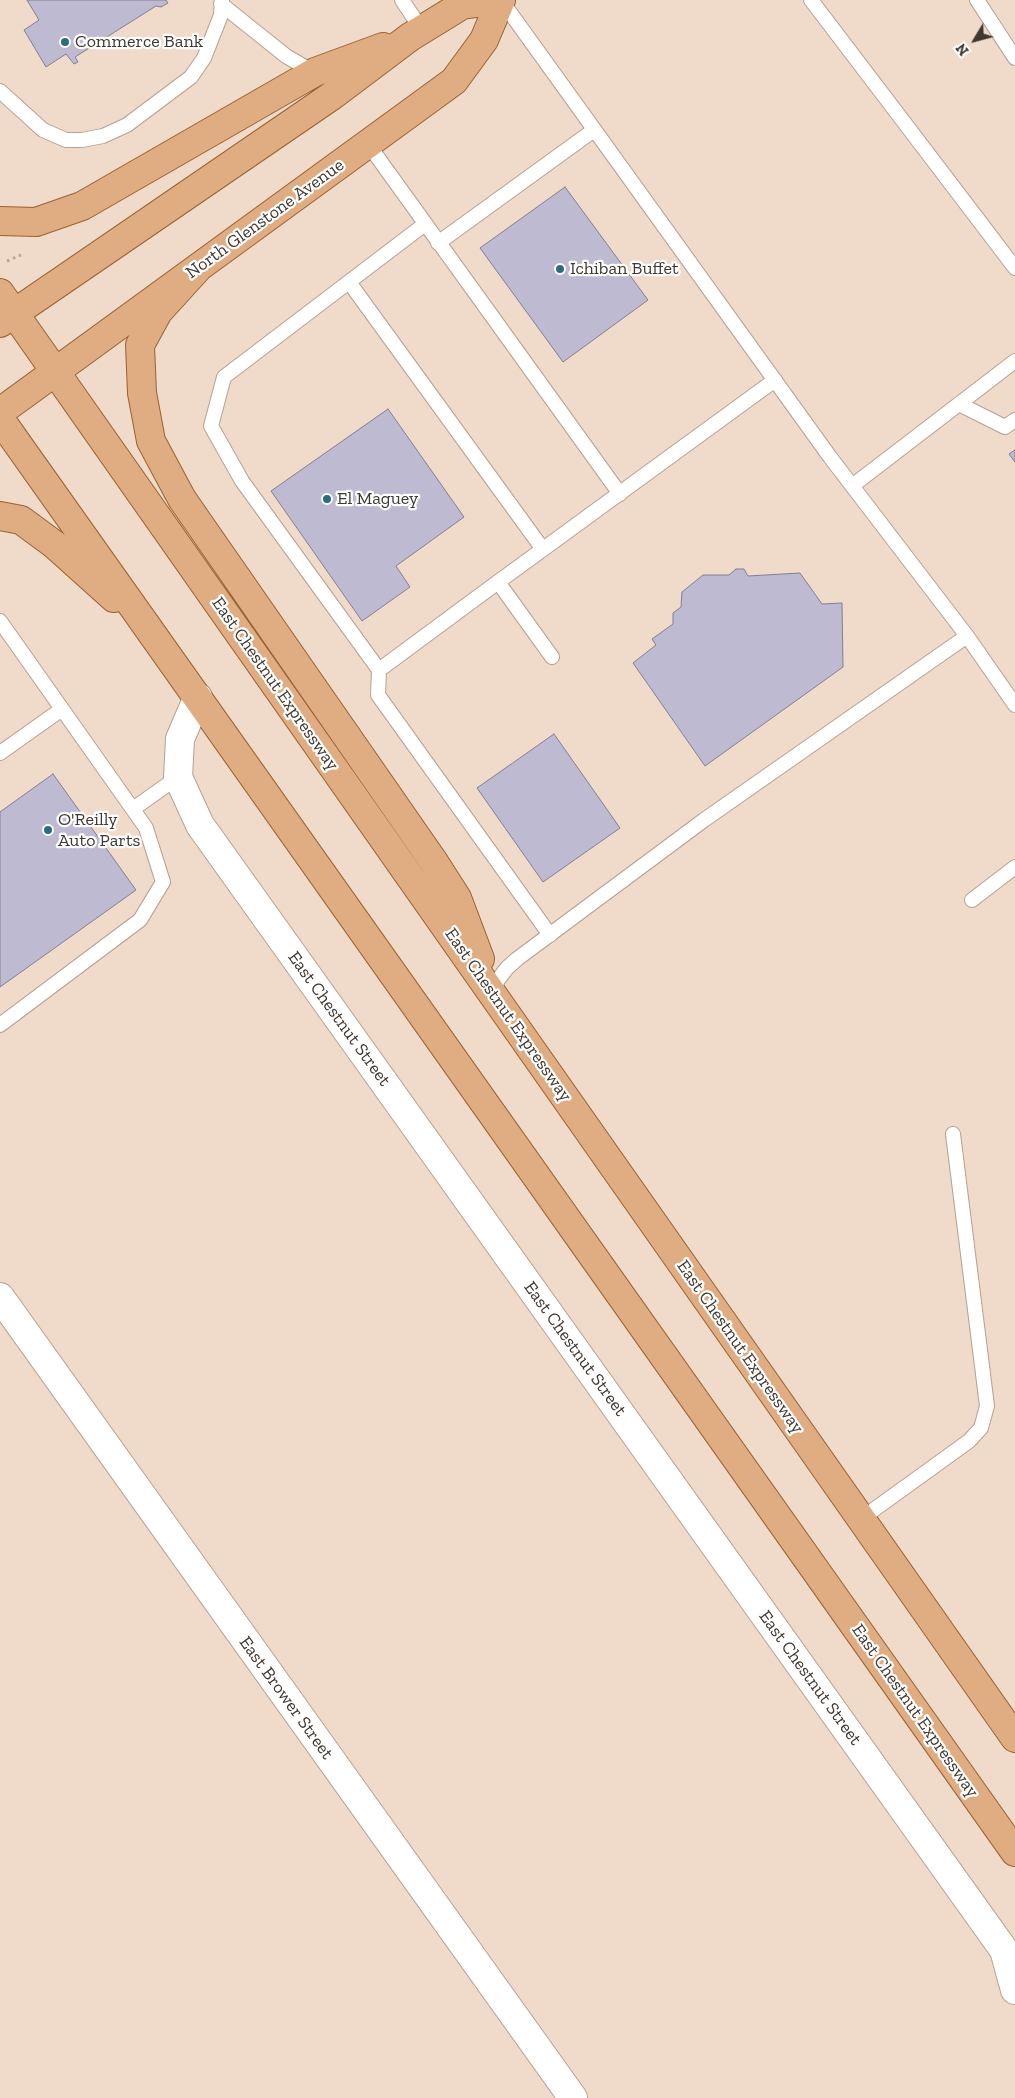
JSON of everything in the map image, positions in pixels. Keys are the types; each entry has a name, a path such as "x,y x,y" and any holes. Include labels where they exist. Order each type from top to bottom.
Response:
{"main road":[{"path":"5,310 334,95 416,33 462,5 500,0"},
{"name":"North Glenstone Avenue","path":"0,412 454,81 484,40 500,0"},
{"path":"0,221 36,222 82,206 315,72 416,33"},
{"path":"198,268 158,312 140,345 142,394 151,441 182,499 457,898 495,998"},
{"name":"East Chestnut Expressway","path":"5,310 55,372 1015,1738"},
{"name":"East Chestnut Expressway","path":"0,420 1015,1852"},
{"path":"0,516 21,520 55,545 152,632"}],"street":[{"name":"East Chestnut Street","path":"198,697 180,739 178,777 200,825 1004,1950 1015,1990"},
{"name":"East Brower Street","path":"0,1297 573,2098"}],"lane":[{"path":"402,0 416,33"},
{"path":"500,0 852,486 967,636 1015,705"},
{"path":"811,0 1015,268"},
{"path":"976,0 1015,58"},
{"path":"221,2 286,56 315,72 334,95"},
{"path":"0,91 43,130 66,140 82,140 103,136 127,124 191,77 204,58 221,15 221,2"},
{"path":"438,243 594,130"},
{"path":"368,144 620,494"},
{"path":"425,224 224,377 211,426 242,481 379,670 378,695 550,935"},
{"path":"349,282 542,548"},
{"path":"852,486 1015,361"},
{"path":"379,670 542,548 620,494 775,380"},
{"path":"959,404 1006,427 1015,420"},
{"path":"498,582 552,657"},
{"path":"0,622 146,828 163,882 140,920 0,1025"},
{"path":"495,998 498,981 507,968 550,935 704,820 967,636"},
{"path":"0,753 62,709"},
{"path":"133,809 178,777"},
{"path":"972,900 1015,867"},
{"path":"862,1519 969,1441 981,1428 987,1406 953,1134"}],"path":[{"path":"7,260 27,253"}],"building":[{"name":"Commerce Bank","path":"27,0 166,0 168,3 161,7 156,6 75,57 78,62 74,64 66,54 46,67 24,30 39,20"},
{"path":"565,187 648,300 563,362 480,248"},
{"path":"388,409 464,517 396,566 410,587 362,621 271,491"},
{"path":"1015,450 1015,462 1009,454"},
{"path":"736,569 744,569 748,576 800,573 822,604 842,603 843,667 705,766 633,663 656,645 652,639 673,624 673,613 681,607 682,592 703,575 729,575"},
{"path":"554,734 620,828 543,882 477,788"},
{"path":"53,774 136,890 0,987 0,812"}],"place":[{"name":"Commerce Bank","path":"65,42"},
{"name":"Ichiban Buffet","path":"560,269"},
{"name":"El Maguey","path":"327,499"},
{"name":"O'Reilly Auto Parts","path":"48,830"}]}
